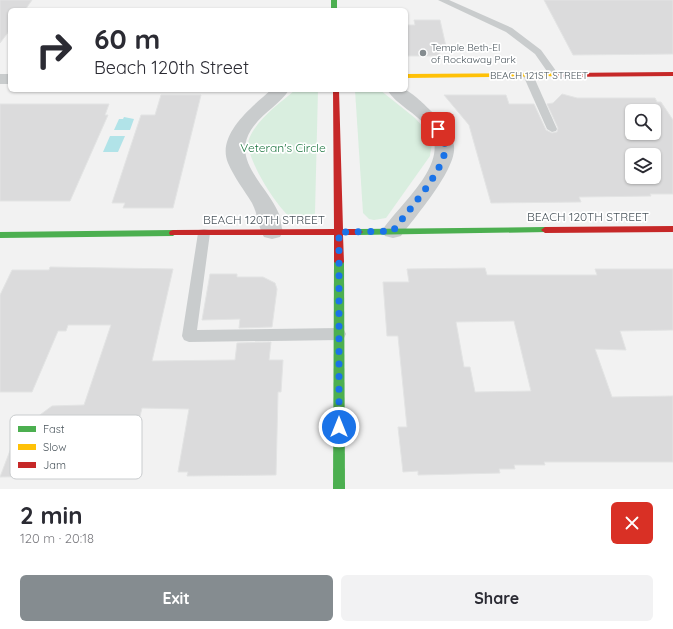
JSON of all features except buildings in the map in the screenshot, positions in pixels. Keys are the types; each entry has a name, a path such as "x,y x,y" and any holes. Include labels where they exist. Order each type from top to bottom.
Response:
{"street":[{"name":"BEACH 121ST STREET","path":"408,76 673,74"},
{"path":"272,232 268,214 237,162 234,155 234,147 236,140 244,127 279,92"},
{"path":"336,92 339,232 339,489"},
{"path":"393,231 434,176 442,161 445,148 442,134 438,129 397,92"},
{"name":"BEACH 120TH STREET","path":"0,235 673,229"}],"lane":[{"path":"442,0 509,30 538,52 554,74"},
{"path":"528,75 552,129"},
{"path":"204,233 188,336 339,334"}],"green space":[{"name":"Veteran's Circle","path":"293,92 318,92 315,213 306,221 302,222 294,220 280,206 264,182 251,157 249,139 257,125 269,112"},
{"name":"Veteran's Circle","path":"355,92 382,92 415,118 425,129 432,143 430,156 386,218 374,220 369,219 363,213"}],"water":[{"path":"124,117 134,119 130,130 114,130 119,119 123,119"},
{"path":"110,136 125,136 118,152 103,152"}],"traffic: fast":[{"path":"334,0 334,8"},
{"path":"359,232 545,230"},
{"path":"0,235 173,233"},
{"path":"339,262 339,489"}],"traffic: slow":[{"path":"408,76 560,75"}],"traffic: jam":[{"path":"560,75 673,74"},
{"path":"336,92 339,262"},
{"path":"545,230 673,229"},
{"path":"173,233 359,232"}],"place":[{"name":"Temple Beth-El of Rockaway Park","path":"423,53"}],"route":[{"path":"339,427 339,232 393,231 434,176 442,161 445,148 442,134 438,129"}]}
